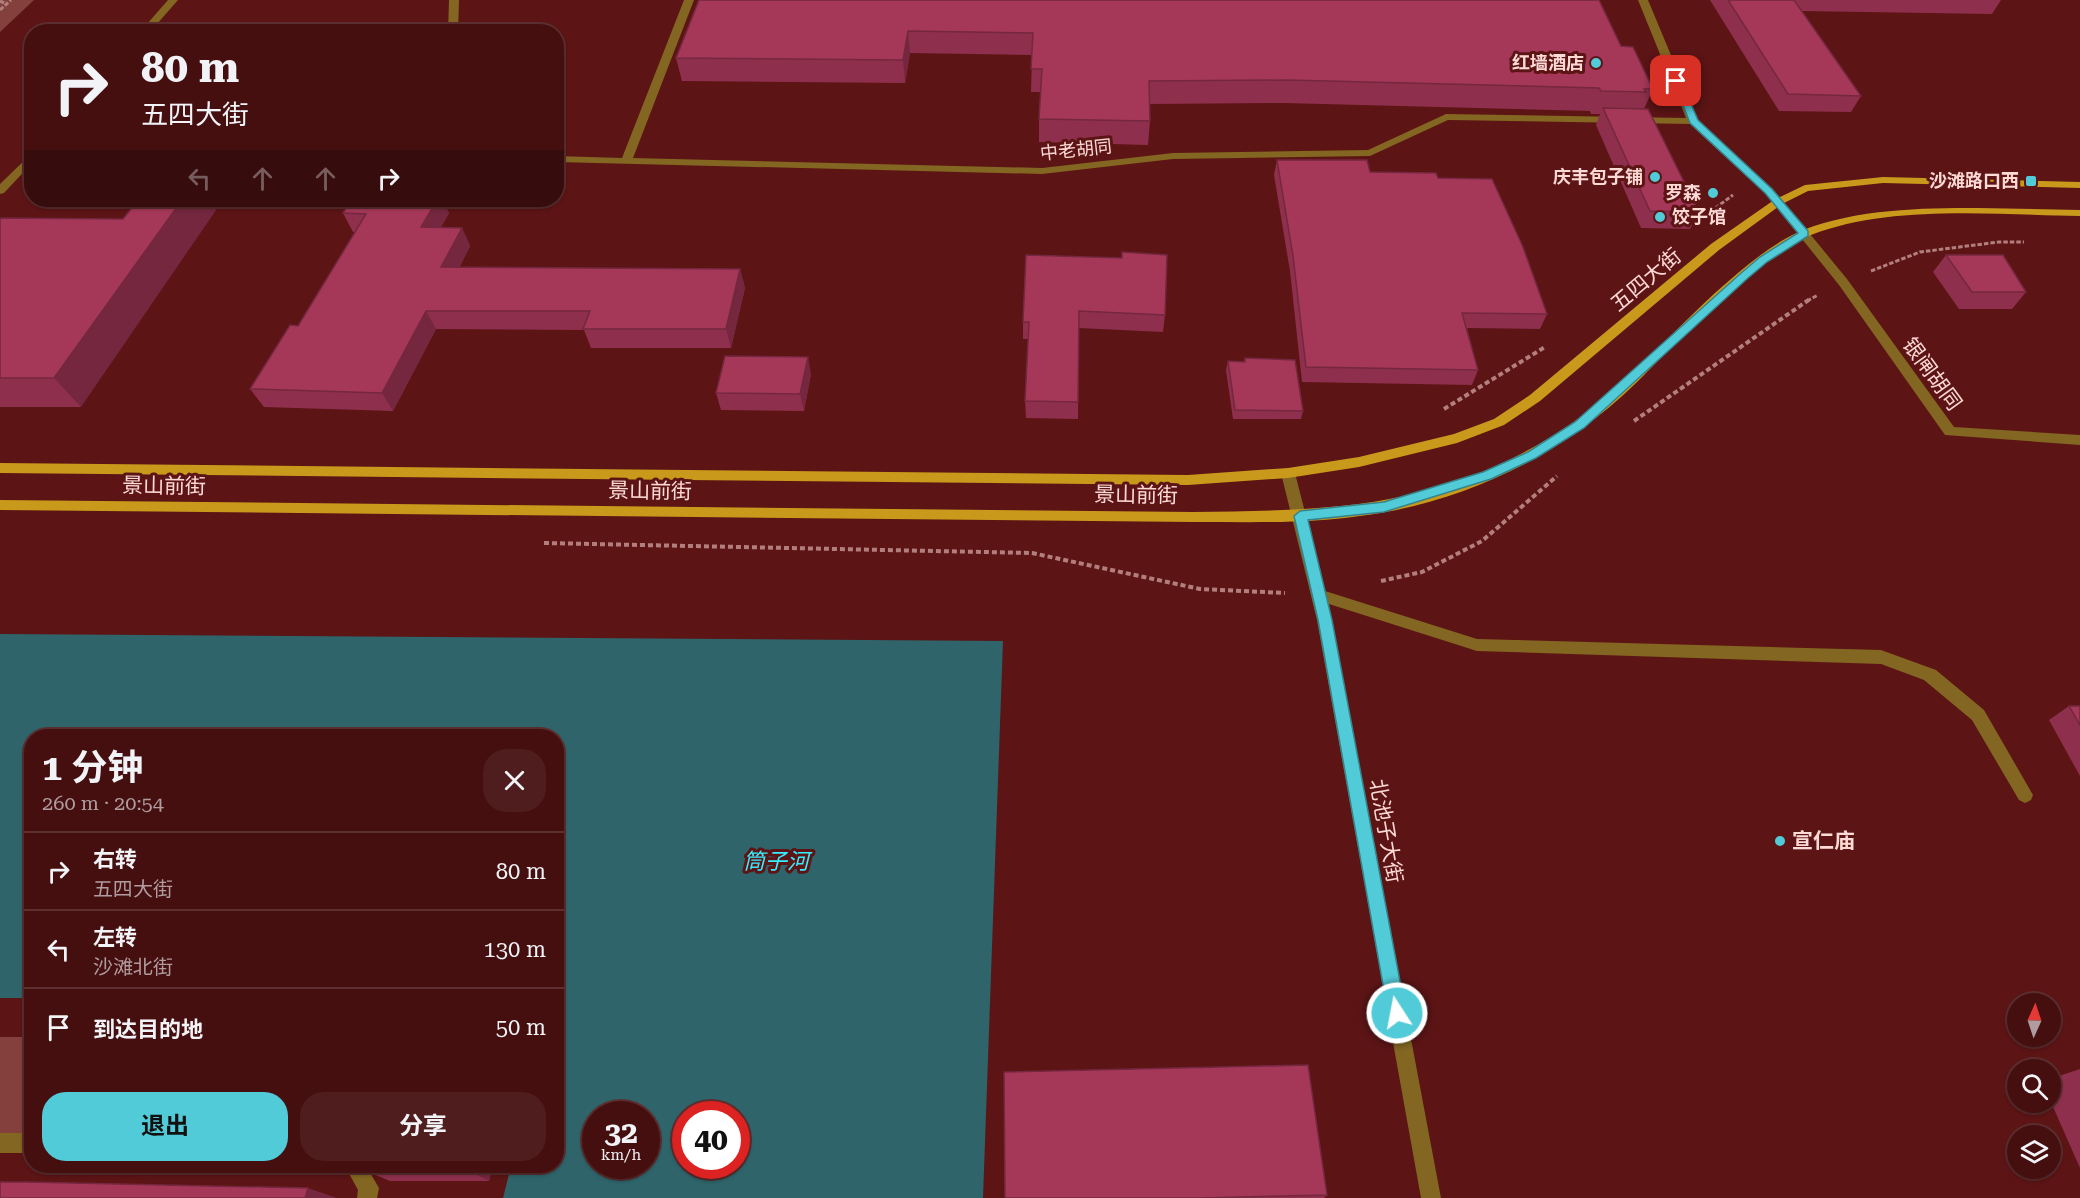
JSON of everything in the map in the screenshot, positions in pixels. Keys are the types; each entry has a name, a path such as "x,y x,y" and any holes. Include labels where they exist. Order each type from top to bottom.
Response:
{"main road":[{"name":"五四大街","path":"1287,473 1394,454 1457,438 1499,422 1535,398 1715,247 1778,202 1805,188 1883,180 2080,185"},
{"path":"1300,516 1384,507 1487,476 1532,455 1579,425 1750,270 1804,234 1841,221 1876,216 2080,213"},
{"name":"景山前街","path":"0,468 1188,480 1287,473"},
{"name":"景山前街","path":"0,506 1300,516"}],"street":[{"path":"151,24 173,0"},
{"path":"453,24 454,0"},
{"path":"626,161 689,0"},
{"path":"1643,0 1693,121 1760,183 1804,234"},
{"name":"中老胡同","path":"564,159 1042,171 1173,156 1370,153 1446,117 1693,121"},
{"path":"0,190 24,164"},
{"name":"银闸胡同","path":"1804,234 1950,432 2080,440"},
{"name":"北池子大街","path":"1287,473 1300,516 1325,620 1431,1198"},
{"path":"1318,595 1477,645 1881,657 1930,675 1978,714 2025,795"},
{"path":"0,1143 24,1143"},
{"path":"359,1173 369,1188 368,1198"}],"path":[{"path":"0,10 11,0"},
{"path":"0,1 7,4"},
{"path":"1702,220 1719,203 1760,183"},
{"path":"1442,411 1549,345"}],"shaded area":[{"path":"0,0 34,0 0,32"},
{"path":"0,1037 24,1037 24,1141 0,1141"}],"water":[{"name":"筒子河","path":"0,634 1003,641 983,1198 503,1198 509,1173 564,1173 564,729 24,729 24,998 0,998"}],"building":[{"path":"699,0 1599,0 1621,46 1633,47 1653,89 1644,89 1646,92 1601,91 1599,88 1288,80 1149,81 1150,121 1039,119 1042,69 1031,69 1033,33 908,31 903,60 676,58"},
{"path":"1728,0 1794,0 1861,96 1788,94"},
{"path":"1603,108 1648,109 1699,212 1650,211"},
{"path":"1277,160 1367,160 1370,172 1436,173 1438,178 1492,179 1523,247 1547,314 1462,313 1478,370 1306,367 1293,256"},
{"path":"132,207 177,207 54,378 0,378 1,218 123,219"},
{"path":"347,207 433,207 421,227 462,228 441,267 740,269 726,329 583,329 590,311 426,311 382,393 250,389 290,325 298,326 366,214 343,213"},
{"path":"1122,252 1167,255 1165,315 1079,311 1078,402 1025,401 1029,322 1023,322 1026,255 1122,258"},
{"path":"1946,255 2003,255 2026,292 1972,292"},
{"path":"725,356 808,357 800,394 716,393"},
{"path":"1245,358 1295,360 1303,411 1235,410 1228,361 1245,362"},
{"path":"2069,706 2080,706 2080,725"},
{"path":"1308,1065 1327,1195 1202,1198 1005,1198 1004,1072"},
{"path":"0,1182 308,1188 305,1198 0,1198"}],"place":[{"name":"红墙酒店","path":"1596,63"},
{"name":"庆丰包子铺","path":"1655,177"},
{"name":"沙滩路口西","path":"2031,181"},
{"name":"罗森","path":"1713,193"},
{"name":"饺子馆","path":"1660,217"},
{"name":"宣仁庙","path":"1780,841"}],"route":[{"path":"1397,1013 1325,620 1300,516 1384,507 1487,476 1532,455 1579,425 1764,259 1804,234 1769,191 1693,121 1676,81"}]}
